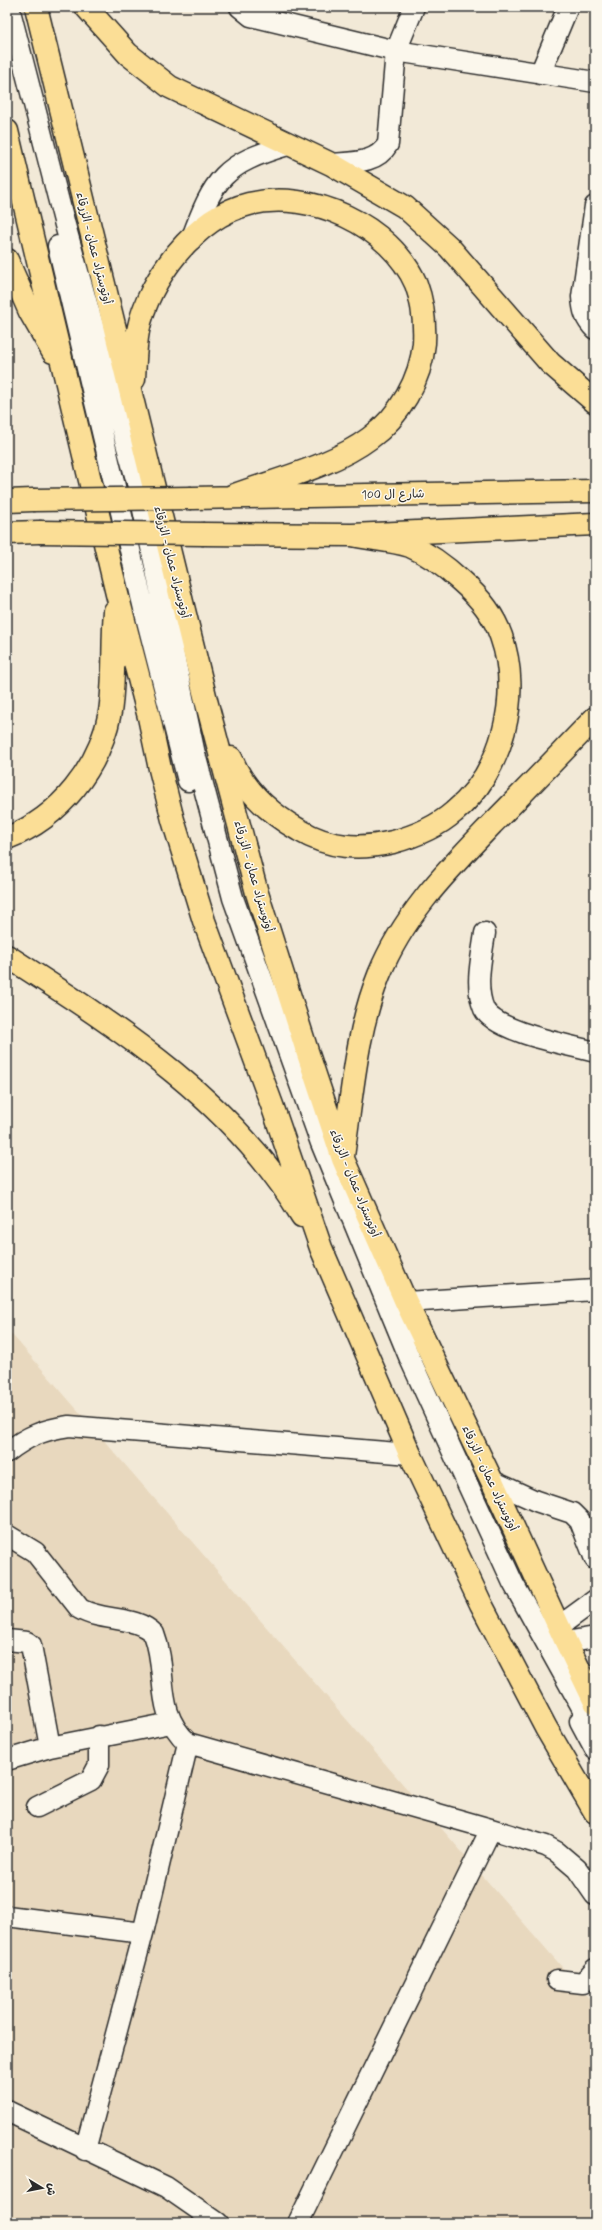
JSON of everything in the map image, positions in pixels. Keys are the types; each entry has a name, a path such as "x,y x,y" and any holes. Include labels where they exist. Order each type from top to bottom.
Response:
{"highway":[{"name":"أوتوستراد عمان - الزرقاء","path":"36,7 207,704 257,893 343,1159 406,1302 492,1481 562,1634 593,1692"},
{"path":"86,7 128,54 170,88 288,145 332,164 405,207 444,242 550,363 595,402"},
{"path":"7,131 117,594 149,717 172,820 188,871 321,1248 410,1454 481,1604 546,1728 595,1812"},
{"path":"133,407 138,329 156,285 177,254 203,227 217,217 249,204 282,200 321,207 342,215 380,237 397,254 416,284 422,307 425,330 423,354 416,378 404,400 389,420 371,438 350,452 232,496"},
{"path":"7,260 39,331 63,367"},
{"name":"شارع ال 100","path":"7,501 595,491"},
{"path":"7,532 352,535 595,524"},
{"path":"207,704 235,769 245,786 284,821 323,842 344,847 361,848 407,838 437,825 455,812 474,790 494,759 506,724 509,682 506,652 501,635 477,598 440,563 409,546 352,535"},
{"path":"7,838 30,827 50,813 68,797 83,778 95,757 104,735 110,711 117,594"},
{"path":"343,1159 363,1026 378,976 392,946 406,923 434,886 595,718"},
{"path":"7,956 140,1046 176,1073 211,1104 242,1136 271,1172 298,1209 321,1248"}],"street":[{"path":"9,7 65,225 138,486 195,754 233,898 321,1143 410,1358 513,1583 595,1731"},
{"path":"240,7 251,16 396,51 595,82"},
{"path":"332,164 374,159 383,153 388,144 396,51 414,7"},
{"path":"540,74 568,7"},
{"path":"7,34 144,609 192,796 226,899 312,1147 404,1362 505,1586 595,1749"},
{"path":"191,240 212,189 226,173 243,161 288,145"},
{"path":"595,206 582,297 583,312 588,322 595,329"},
{"path":"485,933 480,981 481,998 484,1010 495,1022 514,1030 595,1052"},
{"path":"406,1302 595,1290"},
{"path":"7,1452 23,1440 45,1429 69,1426 410,1454"},
{"path":"492,1481 536,1501 572,1513 580,1521 595,1559"},
{"path":"7,1535 34,1552 80,1609 91,1615 143,1625 154,1634 159,1654 164,1702 171,1723 188,1743 491,1829 557,1852 577,1869 595,1895"},
{"path":"562,1634 595,1600"},
{"path":"562,1634 595,1637"},
{"path":"7,1640 27,1642 31,1645 50,1747"},
{"path":"7,1760 50,1747 99,1736 171,1723"},
{"path":"37,1807 91,1780 99,1765 99,1736"},
{"path":"85,2150 142,1933 188,1743"},
{"path":"298,2223 491,1829"},
{"path":"7,1916 142,1933"},
{"path":"557,1980 583,1983 595,1969"},
{"path":"7,2111 85,2150 166,2187 192,2203 218,2223"}],"shaded area":[{"path":"7,1329 595,2005 595,2223 7,2223"}]}
